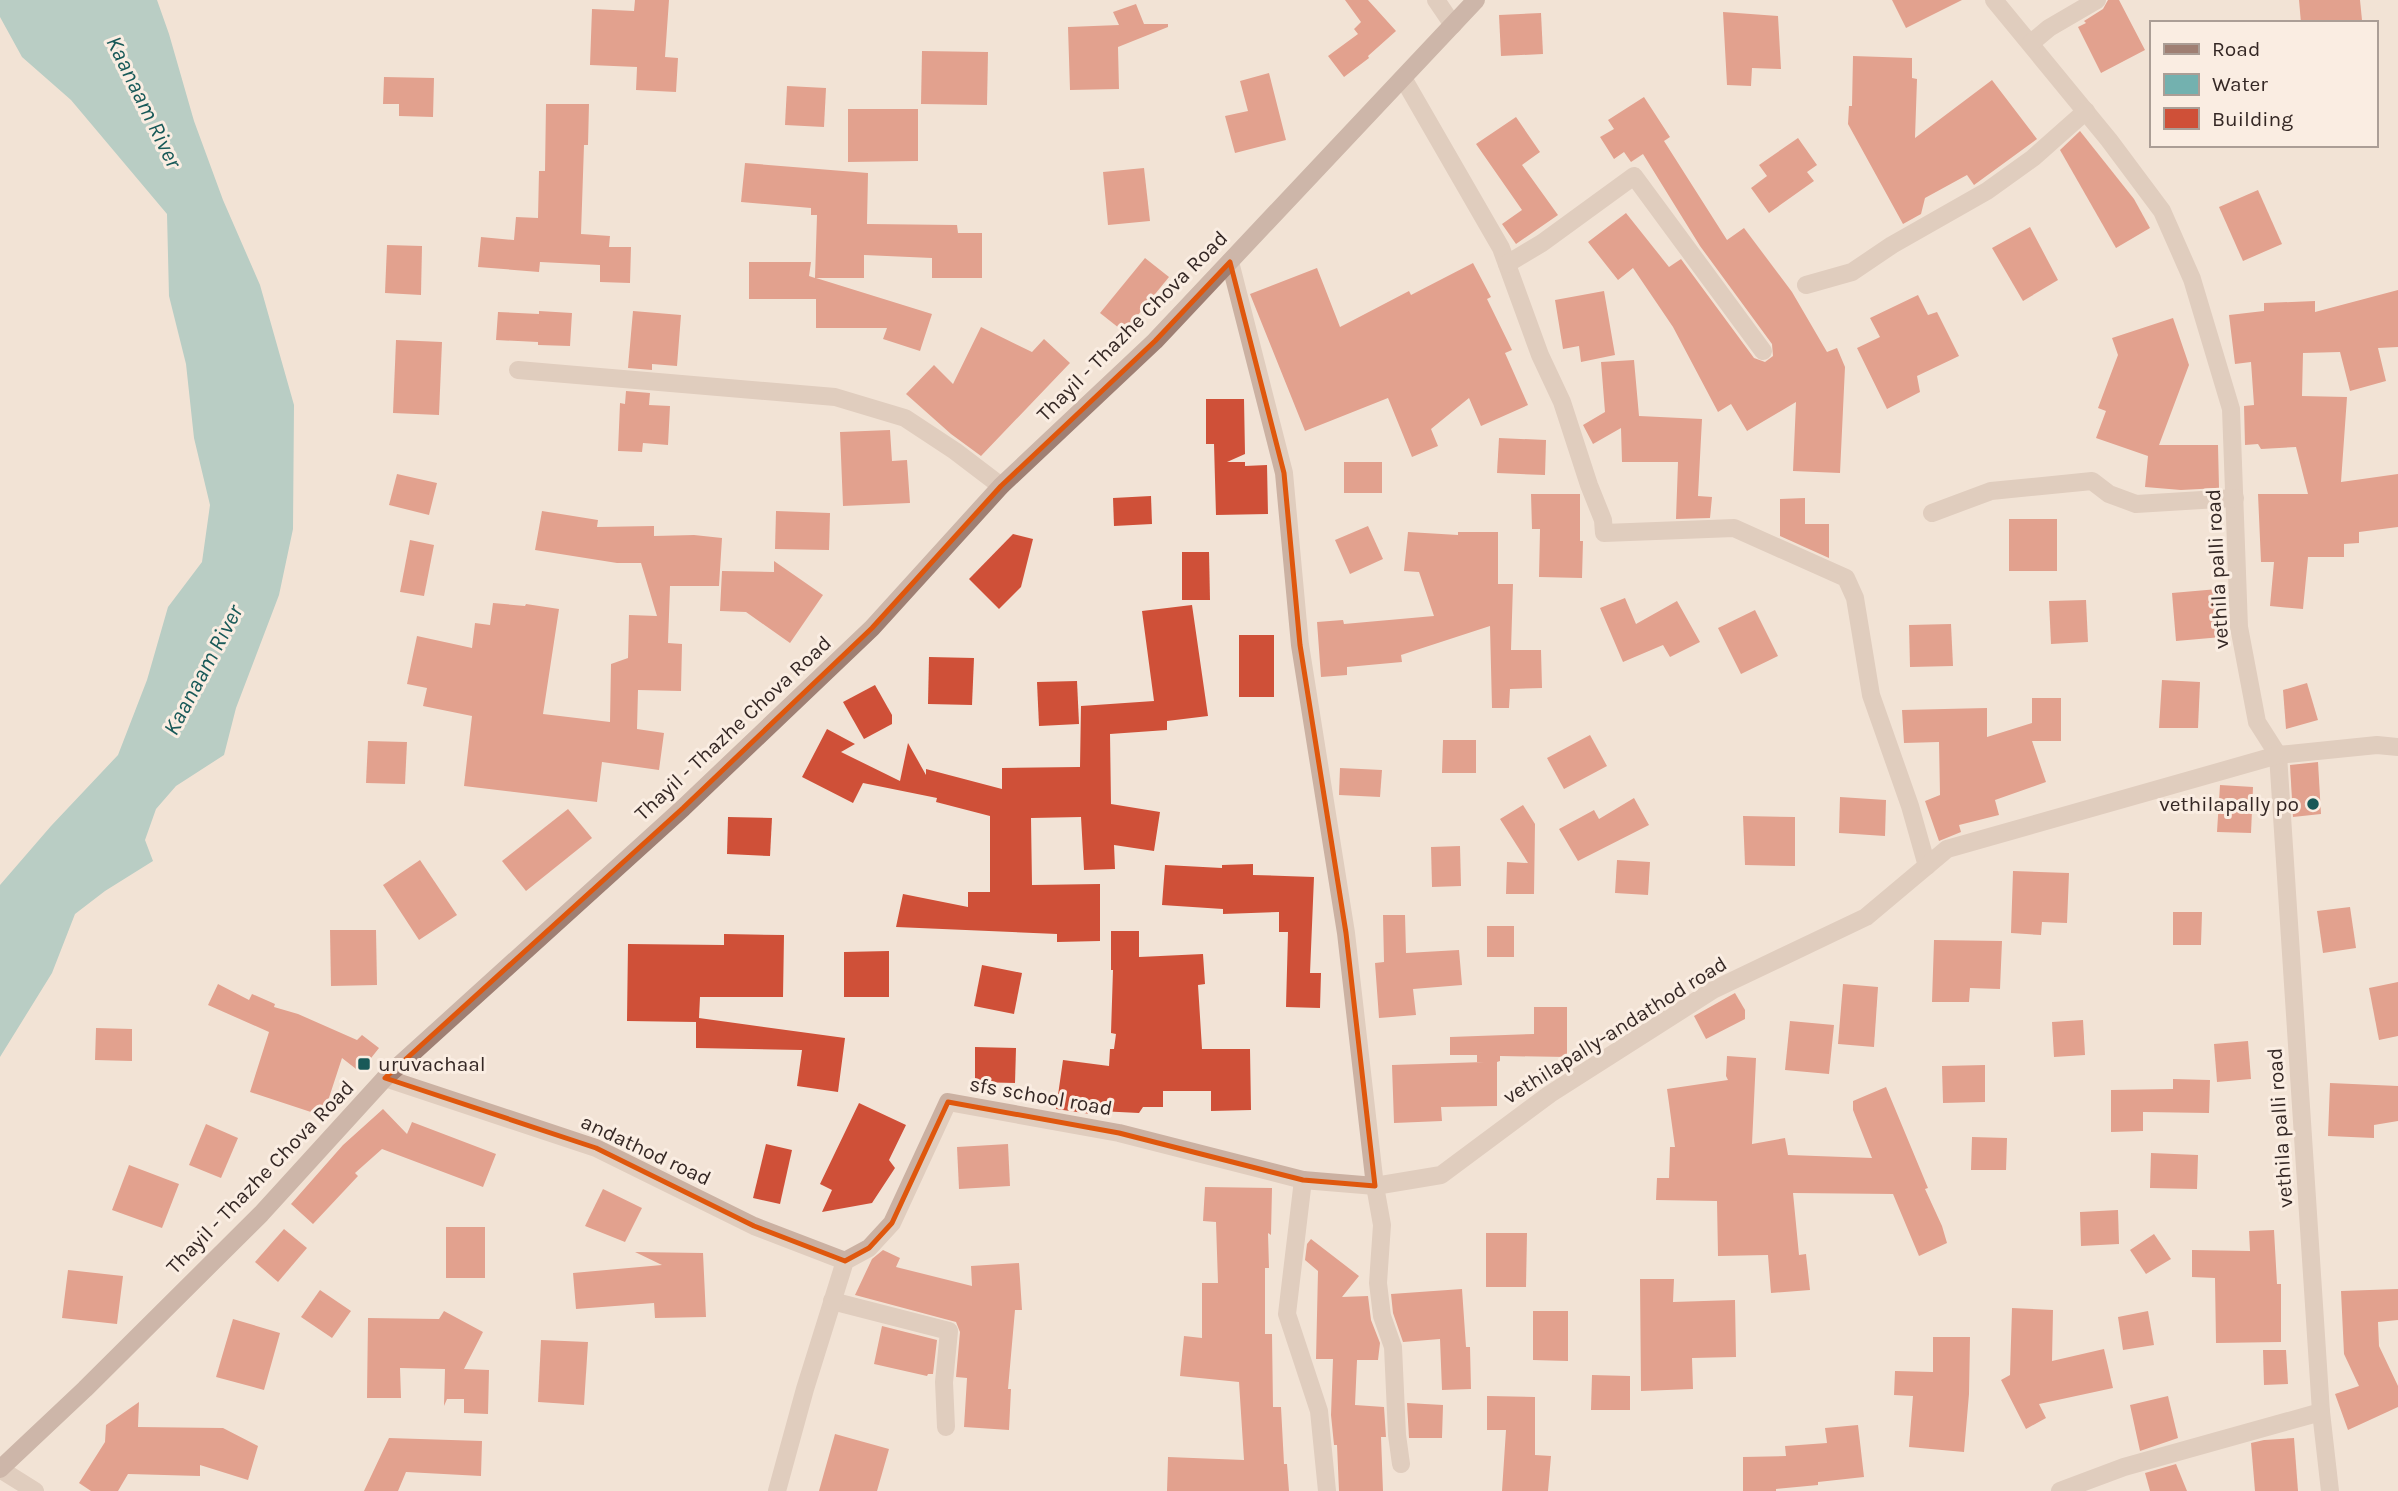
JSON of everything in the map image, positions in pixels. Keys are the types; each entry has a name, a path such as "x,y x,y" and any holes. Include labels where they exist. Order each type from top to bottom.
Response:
{"street":[{"path":"1436,0 1453,25"},
{"name":"Thayil - Thazhe Chova Road","path":"0,1469 85,1389 261,1213 385,1079 683,808 872,628 1000,486 1156,341 1476,0"},
{"name":"vethila palli road","path":"1994,0 2086,111 2162,211 2192,279 2231,409 2239,627 2257,722 2278,755 2321,1412 2330,1491"},
{"path":"2031,43 2049,28 2097,0"},
{"path":"1403,78 1501,248 1540,355 1562,402 1589,485 1604,520 1604,533 1734,528 1846,578 1855,598 1871,695 1927,866"},
{"path":"1806,285 1852,272 1892,245 1987,191 2033,158 2086,111"},
{"path":"1507,264 1542,243 1634,176 1763,351"},
{"path":"1230,262 1284,473 1300,645 1346,933 1375,1186 1382,1225 1378,1283 1382,1316 1393,1347 1396,1435 1401,1464"},
{"path":"518,370 835,397 905,418 956,451 1000,486"},
{"path":"1932,513 1991,491 2092,481 2109,495 2136,503 2235,498"},
{"name":"vethilapally-andathod road","path":"1303,1180 1375,1186 1441,1175 1550,1094 1713,990 1866,917 1947,849 2278,755 2377,745 2398,747"},
{"name":"andathod road","path":"385,1079 596,1148 754,1226 845,1261"},
{"name":"sfs school road","path":"845,1261 869,1248 891,1223 948,1102 1119,1133 1303,1180"},
{"path":"1303,1180 1287,1314 1318,1411 1327,1491"},
{"path":"777,1491 845,1261"},
{"path":"832,1301 949,1331 944,1382 946,1427"},
{"path":"2060,1491 2124,1466 2321,1412"},
{"path":"0,1469 34,1491"}],"highlighted area":[{"path":"1230,262 1284,473 1300,645 1346,933 1375,1186 1303,1180 1119,1133 948,1102 892,1223 869,1248 845,1261 754,1226 596,1148 385,1078 683,808 872,628 1001,486 1155,341"}],"water":[{"name":"Kaanaam River","path":"0,0 157,0 194,121 223,200 260,285 294,405 293,529 279,595 236,708 224,755 176,786 156,809 145,840 153,861 105,891 75,914 52,973 0,1057 0,885 118,755 147,680 168,607 202,562 210,505 194,438 186,364 169,296 167,214 71,100 22,57 0,17"}],"building":[{"path":"635,0 669,0 665,57 678,58 676,92 636,90 637,67 590,65 592,9 634,11"},
{"path":"1345,0 1368,0 1396,31 1368,56 1369,58 1344,77 1328,56 1358,34 1354,29 1361,22"},
{"path":"1892,0 1962,0 1906,28"},
{"path":"2108,0 2119,0 2145,50 2101,73 2078,27 2103,9"},
{"path":"2299,0 2360,0 2362,20 2301,21"},
{"path":"1136,4 1144,24 1168,24 1168,27 1118,47 1119,89 1070,90 1068,27 1119,25 1113,12"},
{"path":"1723,12 1778,16 1781,69 1752,68 1751,86 1727,85"},
{"path":"1541,13 1543,54 1501,56 1499,15"},
{"path":"922,51 988,52 987,105 921,104"},
{"path":"1853,56 1912,58 1912,78 1917,79 1915,138 1992,80 2037,139 1974,185 1967,175 1925,198 1921,214 1903,224 1848,124 1849,106 1852,106"},
{"path":"1269,73 1286,140 1235,153 1225,116 1248,111 1240,81"},
{"path":"384,77 434,78 433,117 399,116 399,104 383,104"},
{"path":"787,86 826,88 824,127 785,125"},
{"path":"1644,97 1670,137 1664,141 1727,240 1744,228 1792,292 1827,352 1837,348 1845,367 1840,473 1793,471 1796,402 1747,431 1731,404 1718,412 1673,327 1633,268 1618,280 1588,242 1626,213 1669,267 1681,259 1754,358 1765,362 1773,356 1772,344 1700,246 1643,154 1631,162 1624,152 1614,159 1600,137 1614,129 1608,120"},
{"path":"546,104 589,104 588,145 584,145 581,234 610,236 609,247 631,247 630,283 600,282 600,265 540,262 539,272 478,267 481,237 514,240 516,217 538,218 539,171 545,171"},
{"path":"848,109 918,109 918,161 848,162"},
{"path":"1516,117 1540,152 1522,165 1558,215 1516,244 1502,224 1522,210 1476,144"},
{"path":"2080,131 2134,199 2150,228 2116,248 2060,150"},
{"path":"1798,138 1817,165 1807,172 1814,181 1769,213 1751,188 1767,176 1759,165"},
{"path":"745,163 868,173 867,224 957,225 958,233 982,233 982,278 932,278 932,258 864,255 864,278 816,278 932,314 920,351 883,339 887,328 816,328 816,299 749,299 749,262 811,262 809,276 815,278 817,215 811,215 811,208 741,202"},
{"path":"1144,168 1150,221 1108,225 1103,172"},
{"path":"2258,190 2282,244 2243,261 2219,207"},
{"path":"2030,227 2058,280 2023,301 1992,248"},
{"path":"387,245 422,246 421,295 385,293"},
{"path":"1145,258 1169,277 1124,332 1100,313"},
{"path":"1473,263 1491,297 1487,299 1512,350 1505,353 1528,405 1481,426 1469,398 1431,429 1438,446 1412,457 1388,398 1305,431 1250,294 1317,268 1340,327 1409,291 1411,295"},
{"path":"2398,290 2398,347 2378,348 2386,381 2350,391 2340,352 2303,353 2302,396 2347,397 2341,482 2398,474 2398,527 2359,532 2359,543 2344,544 2344,557 2308,557 2303,609 2270,606 2274,562 2261,562 2258,494 2308,494 2296,447 2261,449 2258,444 2245,445 2244,406 2254,405 2251,362 2235,364 2229,315 2264,311 2264,303 2315,301 2315,312"},
{"path":"1604,291 1615,355 1581,362 1579,346 1563,349 1555,300"},
{"path":"1918,295 1928,315 1937,312 1959,356 1917,376 1920,392 1887,409 1857,348 1880,337 1870,318"},
{"path":"539,311 572,313 570,346 496,340 498,312 539,314"},
{"path":"633,311 681,315 677,366 652,364 652,370 628,368"},
{"path":"2173,318 2189,365 2159,445 2218,445 2219,488 2181,490 2145,487 2148,456 2096,438 2106,411 2098,408 2118,355 2112,338"},
{"path":"981,327 1032,352 1044,339 1070,363 981,456 951,434 906,394 934,365 953,384"},
{"path":"396,340 442,342 439,415 393,413"},
{"path":"1634,360 1639,416 1702,419 1698,496 1712,497 1710,518 1676,519 1678,462 1622,462 1621,428 1593,444 1583,425 1605,412 1601,362"},
{"path":"626,391 650,393 649,405 670,406 668,445 643,443 642,452 618,451 620,403 625,404"},
{"path":"1206,399 1244,399 1245,454 1227,462 1245,462 1245,466 1267,465 1268,514 1216,515 1214,444 1206,444"},
{"path":"890,430 892,461 907,460 910,503 843,506 840,432"},
{"path":"1499,438 1546,440 1545,475 1497,473"},
{"path":"1344,462 1382,462 1382,493 1344,493"},
{"path":"397,474 437,483 429,515 389,505"},
{"path":"1531,494 1580,494 1582,578 1539,577 1540,529 1532,529"},
{"path":"1151,496 1152,524 1114,526 1113,498"},
{"path":"1805,498 1805,524 1829,524 1829,558 1780,536 1780,499"},
{"path":"542,511 598,520 597,527 654,526 654,536 694,535 722,538 719,586 670,586 668,643 682,644 681,691 638,690 637,729 664,733 659,770 602,762 597,802 464,786 472,716 423,706 427,688 407,684 417,636 472,648 475,623 490,625 493,603 559,609 543,714 610,722 611,664 628,658 629,615 657,616 641,563 617,563 535,550"},
{"path":"776,511 830,513 829,550 775,549"},
{"path":"2009,519 2057,519 2057,571 2009,571"},
{"path":"1368,526 1383,559 1350,574 1335,540"},
{"path":"1408,532 1458,535 1458,532 1498,532 1498,584 1513,584 1511,650 1541,650 1542,688 1510,689 1509,708 1492,708 1490,626 1401,655 1402,662 1347,667 1347,675 1321,677 1317,622 1343,620 1344,624 1434,616 1419,572 1404,571"},
{"path":"1013,534 1033,539 1021,587 999,609 969,579"},
{"path":"410,540 434,545 424,596 400,592"},
{"path":"1182,552 1209,552 1210,600 1182,600"},
{"path":"774,561 823,595 790,643 746,612 720,611 722,571 774,572"},
{"path":"2218,589 2222,637 2176,641 2172,593"},
{"path":"1625,598 1636,624 1677,601 1700,642 1670,657 1663,645 1623,662 1600,608"},
{"path":"2086,600 2088,642 2051,644 2049,601"},
{"path":"1192,605 1208,716 1167,721 1167,730 1110,734 1111,804 1160,812 1154,851 1114,845 1115,869 1084,870 1081,817 1031,818 1032,885 1100,884 1100,941 1057,942 1057,934 896,927 903,894 968,907 968,892 990,892 990,816 936,802 937,798 863,783 853,803 802,777 827,729 855,744 841,752 900,781 908,743 926,775 926,769 1002,789 1002,768 1080,767 1081,706 1154,701 1142,611"},
{"path":"1755,610 1778,656 1741,674 1718,628"},
{"path":"1951,624 1953,666 1910,667 1909,625"},
{"path":"1239,635 1274,635 1274,697 1239,697"},
{"path":"929,657 974,658 972,705 928,704"},
{"path":"2162,680 2200,682 2198,728 2159,728"},
{"path":"1077,681 1079,724 1039,726 1037,682"},
{"path":"2307,683 2318,720 2286,729 2283,690"},
{"path":"875,685 892,715 892,724 864,739 843,702"},
{"path":"2032,698 2061,698 2061,741 2032,741 2046,782 1995,800 1999,815 1959,825 1961,832 1939,841 1925,801 1940,795 1939,742 1904,743 1902,710 1987,708 1987,737 2032,723"},
{"path":"1590,735 1607,766 1564,789 1547,758"},
{"path":"1443,740 1476,740 1476,773 1442,773"},
{"path":"368,741 407,742 405,784 366,783"},
{"path":"2318,762 2321,814 2293,817 2290,765"},
{"path":"1340,768 1382,770 1380,797 1339,795"},
{"path":"2220,785 2253,787 2251,833 2217,832"},
{"path":"1840,797 1886,800 1885,836 1839,833"},
{"path":"1634,798 1649,825 1578,861 1559,829 1594,810 1599,819"},
{"path":"1523,805 1535,824 1534,894 1506,894 1507,862 1528,863 1500,819"},
{"path":"568,809 592,838 526,891 502,861"},
{"path":"1743,816 1795,817 1795,866 1745,865"},
{"path":"728,817 772,818 770,856 727,854"},
{"path":"1460,846 1461,886 1432,887 1431,847"},
{"path":"420,860 457,915 419,940 383,885"},
{"path":"1617,860 1650,862 1648,895 1615,893"},
{"path":"1253,864 1253,875 1314,877 1310,973 1321,973 1320,1008 1286,1007 1288,932 1279,932 1279,912 1223,914 1223,909 1162,905 1165,865 1222,868 1222,865"},
{"path":"2013,871 2069,873 2067,923 2042,922 2041,935 2011,933"},
{"path":"2350,907 2356,948 2323,953 2317,911"},
{"path":"2173,912 2202,912 2201,945 2173,945"},
{"path":"1383,915 1405,915 1406,953 1459,950 1462,985 1413,989 1416,1015 1379,1018 1375,963 1384,962"},
{"path":"1487,926 1514,926 1514,957 1487,957"},
{"path":"330,930 376,930 377,985 331,986"},
{"path":"1111,931 1139,931 1139,957 1203,954 1205,984 1198,985 1202,1049 1250,1049 1251,1110 1211,1111 1211,1091 1163,1091 1163,1107 1143,1107 1139,1113 1099,1111 1098,1115 1056,1109 1063,1060 1109,1066 1110,1049 1114,1049 1116,1034 1111,1033"},
{"path":"724,934 784,935 783,997 700,997 699,1018 845,1038 838,1092 797,1086 802,1050 696,1048 696,1022 627,1021 628,944 724,945"},
{"path":"1934,940 2002,941 2000,989 1970,988 1969,1002 1932,1002"},
{"path":"889,951 889,997 844,997 844,952"},
{"path":"982,965 1022,973 1014,1014 974,1006"},
{"path":"2398,982 2398,1036 2379,1040 2369,988"},
{"path":"218,984 249,1000 252,994 275,1004 274,1007 298,1014 357,1040 362,1035 379,1048 360,1072 342,1058 323,1116 250,1092 269,1032 208,1005"},
{"path":"1843,984 1878,987 1874,1047 1838,1044"},
{"path":"1735,993 1745,1010 1745,1019 1706,1039 1694,1016"},
{"path":"1534,1007 1567,1007 1567,1057 1500,1056 1500,1061 1497,1062 1497,1106 1441,1107 1442,1121 1394,1123 1392,1065 1484,1062 1477,1062 1477,1055 1450,1055 1450,1037 1534,1034"},
{"path":"2083,1020 2085,1055 2054,1057 2052,1022"},
{"path":"1790,1021 1834,1025 1829,1074 1785,1070"},
{"path":"96,1028 132,1029 132,1061 95,1060"},
{"path":"2248,1041 2251,1079 2217,1082 2214,1044"},
{"path":"975,1047 1016,1048 1015,1083 975,1082"},
{"path":"1727,1056 1756,1058 1752,1144 1785,1138 1788,1155 1872,1158 1853,1110 1853,1101 1886,1087 1928,1188 1925,1189 1947,1243 1919,1256 1893,1194 1793,1193 1799,1255 1806,1254 1810,1290 1771,1293 1768,1255 1718,1256 1717,1201 1656,1200 1657,1178 1669,1178 1670,1147 1675,1147 1667,1089 1728,1080"},
{"path":"1985,1065 1985,1102 1943,1103 1942,1066"},
{"path":"2173,1079 2210,1080 2209,1113 2143,1112 2143,1131 2111,1132 2111,1090 2173,1089"},
{"path":"2330,1083 2398,1086 2398,1121 2374,1125 2374,1138 2328,1136"},
{"path":"859,1103 906,1125 889,1160 895,1168 872,1203 822,1212 832,1190 820,1184"},
{"path":"383,1109 407,1134 412,1122 496,1154 483,1187 382,1149 355,1173 358,1176 313,1224 291,1204 343,1145"},
{"path":"206,1124 238,1138 221,1178 189,1165"},
{"path":"1972,1137 2007,1138 2006,1170 1971,1170"},
{"path":"766,1144 792,1150 780,1204 753,1198"},
{"path":"1008,1144 1010,1186 959,1189 957,1147"},
{"path":"2151,1153 2198,1155 2197,1189 2150,1188"},
{"path":"129,1165 179,1184 162,1228 112,1210"},
{"path":"1205,1187 1272,1188 1271,1235 1268,1233 1269,1268 1265,1268 1265,1334 1272,1334 1273,1407 1281,1407 1284,1464 1287,1464 1289,1491 1167,1491 1168,1457 1244,1460 1239,1382 1180,1376 1184,1336 1202,1338 1202,1283 1218,1283 1216,1222 1203,1221"},
{"path":"603,1189 642,1208 625,1242 585,1226"},
{"path":"2118,1210 2119,1244 2081,1246 2080,1212"},
{"path":"446,1227 485,1227 485,1278 446,1278"},
{"path":"284,1229 307,1248 278,1282 255,1262"},
{"path":"2274,1230 2277,1284 2281,1284 2281,1342 2216,1343 2215,1278 2192,1277 2192,1250 2250,1251 2249,1231"},
{"path":"1486,1233 1527,1233 1526,1287 1486,1287"},
{"path":"2154,1234 2171,1259 2146,1274 2130,1250"},
{"path":"1311,1239 1359,1276 1342,1297 1368,1296 1371,1320 1380,1343 1378,1360 1357,1360 1355,1405 1384,1407 1386,1437 1381,1437 1383,1491 1339,1491 1337,1445 1334,1445 1331,1415 1333,1359 1316,1359 1318,1271 1305,1260 1307,1244"},
{"path":"883,1250 900,1258 896,1267 972,1286 971,1266 1019,1263 1022,1310 1015,1310 1008,1389 1011,1389 1009,1430 964,1427 967,1378 956,1377 960,1332 956,1322 855,1295 872,1259"},
{"path":"635,1252 703,1253 706,1317 655,1318 654,1303 576,1309 573,1273 662,1265"},
{"path":"68,1270 123,1276 117,1324 62,1318"},
{"path":"1640,1279 1674,1279 1673,1302 1735,1300 1736,1357 1692,1358 1693,1389 1641,1391"},
{"path":"1462,1289 1466,1347 1470,1347 1471,1389 1442,1390 1440,1339 1403,1342 1393,1313 1391,1294"},
{"path":"2398,1289 2398,1320 2378,1322 2379,1346 2398,1386 2398,1407 2348,1430 2335,1394 2359,1386 2344,1354 2341,1291"},
{"path":"320,1290 351,1311 332,1338 301,1317"},
{"path":"2012,1308 2053,1310 2052,1361 2104,1349 2113,1388 2039,1404 2046,1418 2026,1429 2001,1380 2010,1375"},
{"path":"444,1311 483,1332 464,1369 489,1370 488,1414 464,1413 464,1399 447,1399 444,1406 445,1369 400,1368 401,1398 367,1398 368,1318 439,1319"},
{"path":"1533,1311 1568,1311 1568,1361 1533,1360"},
{"path":"2148,1311 2154,1345 2123,1350 2118,1317"},
{"path":"233,1319 280,1333 264,1390 216,1377"},
{"path":"882,1326 937,1340 933,1374 927,1376 874,1364"},
{"path":"1933,1337 1970,1337 1964,1452 1909,1447 1913,1396 1894,1395 1895,1371 1933,1372"},
{"path":"541,1340 588,1342 584,1405 538,1402"},
{"path":"2263,1350 2286,1350 2288,1384 2264,1385"},
{"path":"1592,1375 1630,1376 1630,1410 1591,1410"},
{"path":"1487,1396 1535,1397 1535,1455 1551,1456 1548,1491 1502,1491 1506,1430 1487,1430"},
{"path":"2168,1396 2178,1438 2140,1451 2130,1405"},
{"path":"139,1402 138,1427 223,1428 258,1446 248,1480 200,1465 200,1476 128,1474 118,1491 91,1491 79,1483 105,1442 106,1425"},
{"path":"1407,1403 1443,1405 1442,1438 1409,1438"},
{"path":"1858,1425 1864,1477 1818,1482 1818,1485 1776,1491 1743,1491 1743,1457 1786,1456 1785,1446 1827,1443 1825,1428"},
{"path":"835,1434 889,1449 877,1491 819,1491"},
{"path":"389,1438 482,1441 481,1476 406,1472 398,1491 364,1491"},
{"path":"2294,1438 2298,1491 2255,1491 2251,1443"},
{"path":"2176,1464 2187,1491 2150,1491 2145,1473"}],"place":[{"name":"vethilapally po","path":"2313,804"},
{"name":"uruvachaal","path":"364,1064"}]}
